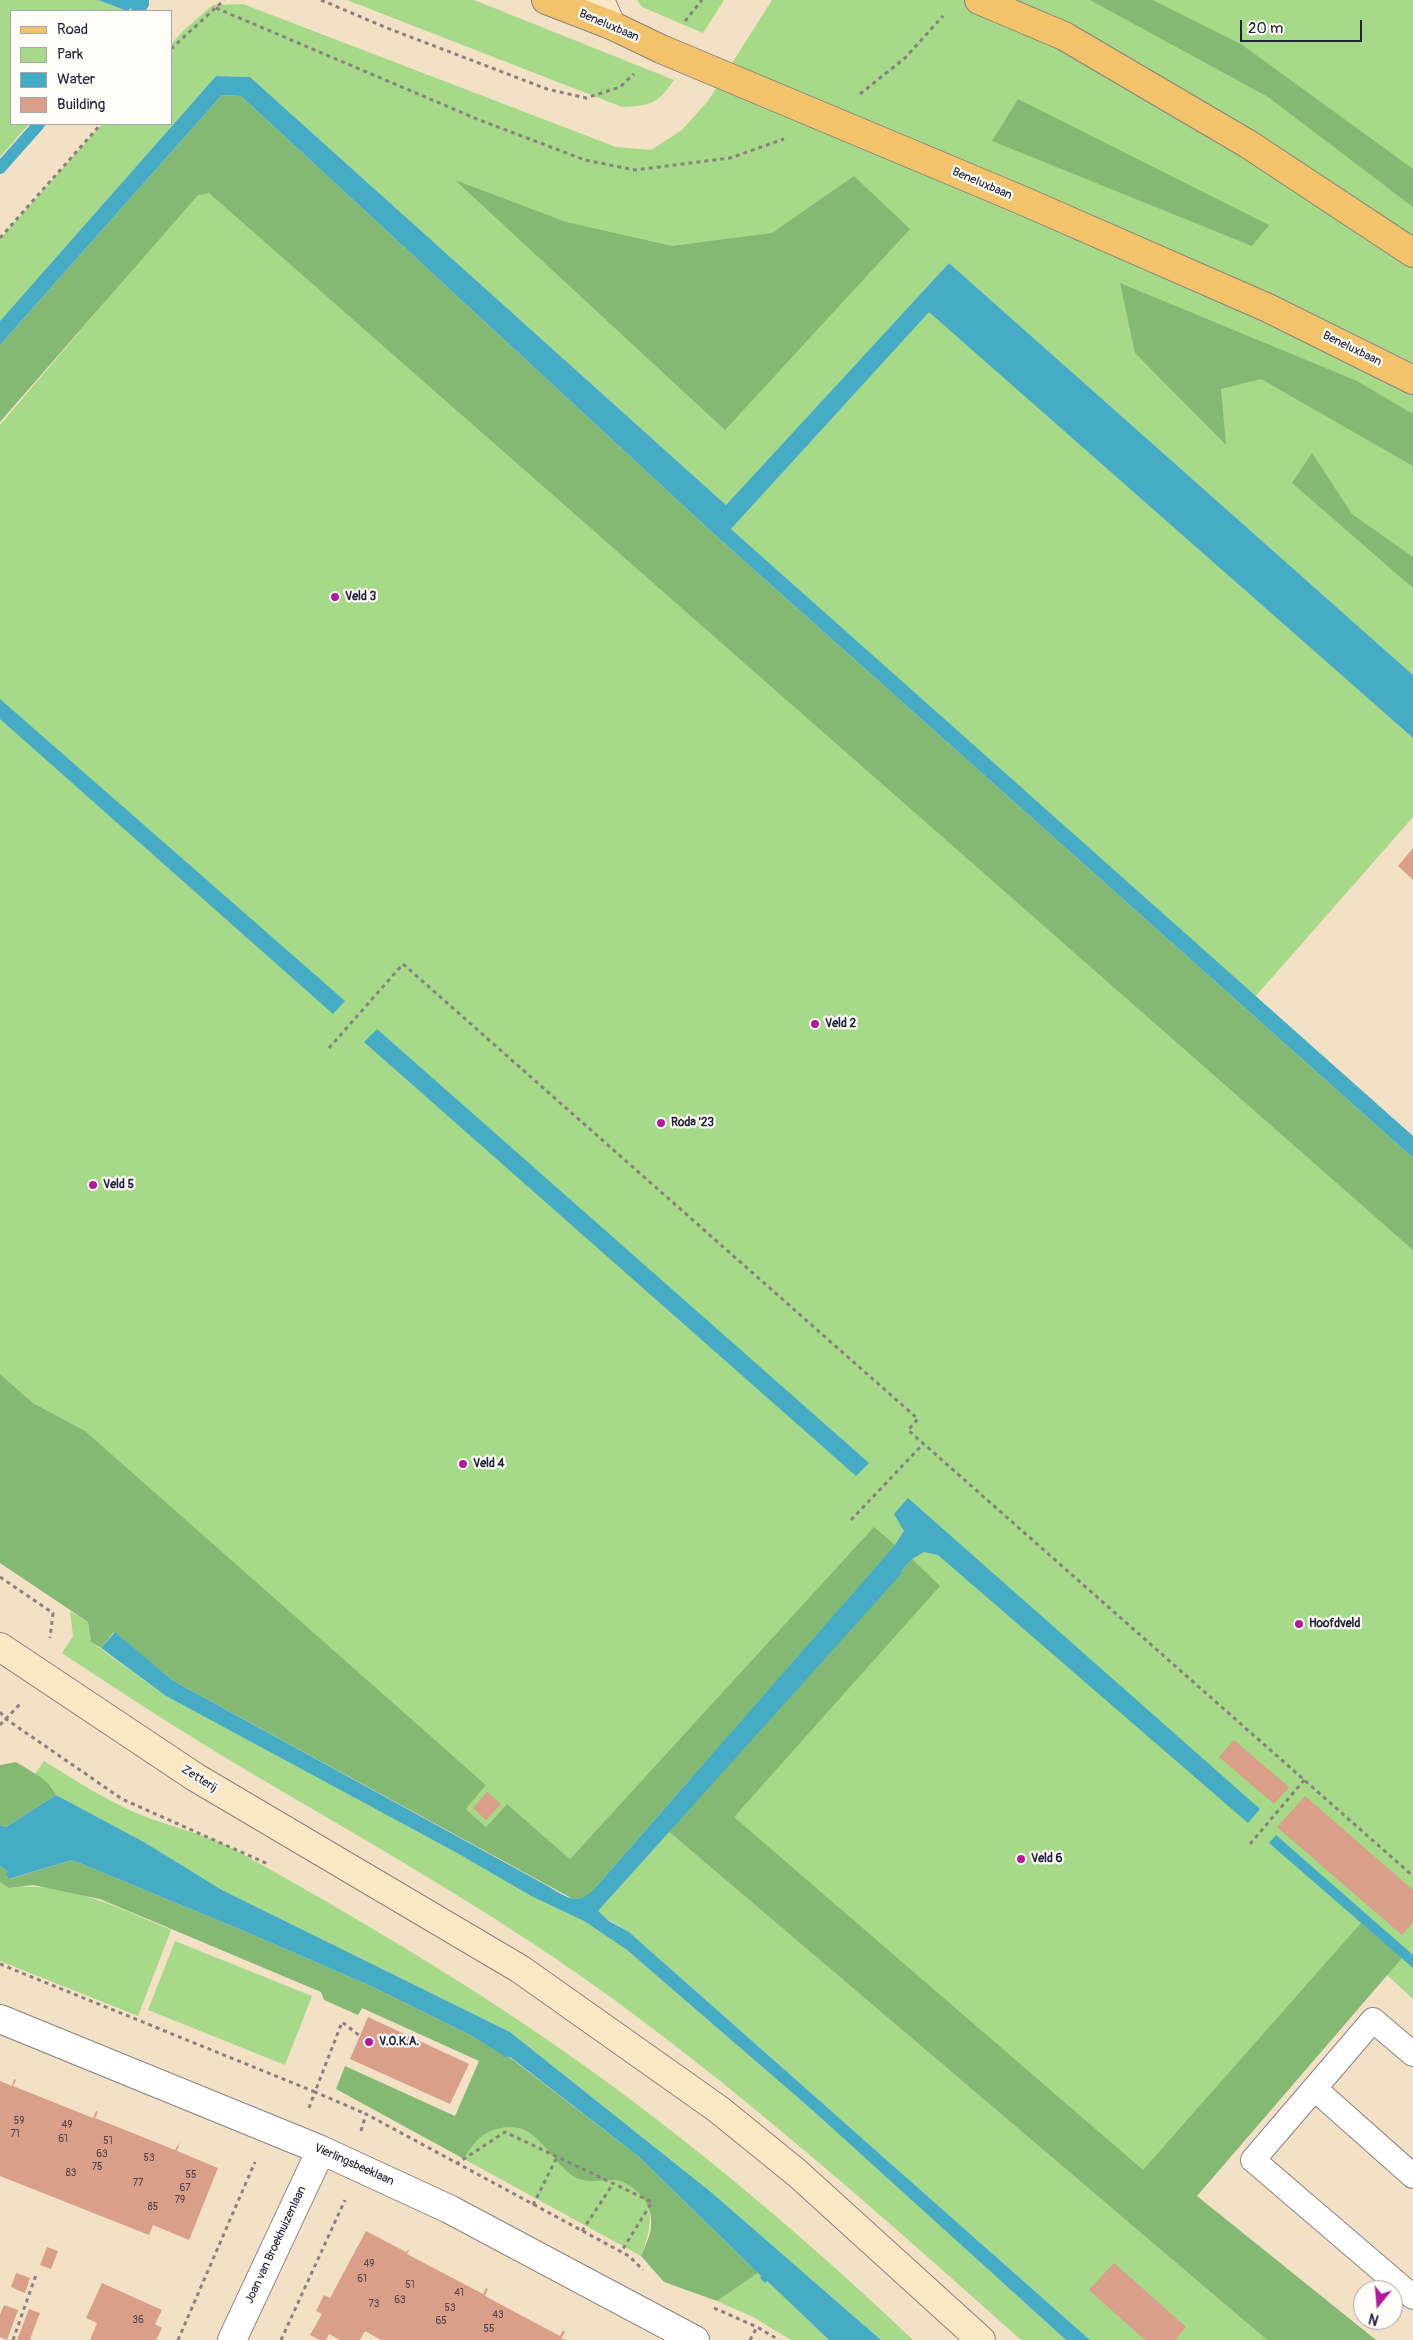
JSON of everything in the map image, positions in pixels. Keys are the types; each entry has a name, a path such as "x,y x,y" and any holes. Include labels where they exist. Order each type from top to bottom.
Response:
{"main road":[{"name":"Beneluxbaan","path":"546,0 611,25 661,49 1019,199 1268,308 1413,380"},
{"path":"979,0 1064,36 1248,144 1413,253"}],"street":[{"path":"600,0 611,25"},
{"name":"Zetterij","path":"0,1647 196,1777 520,1969 718,2110 796,2173 980,2340"},
{"name":"Vierlingsbeeklaan","path":"0,2019 352,2164 449,2209 695,2340"},
{"name":"Joan van Broekhuizenlaan","path":"232,2340 309,2145"}],"lane":[{"path":"1413,2054 1373,2020 1253,2160 1413,2297"},
{"path":"1315,2089 1413,2176"}],"path":[{"path":"172,48 224,0"},
{"path":"321,0 387,28 547,89 586,98 620,87 661,49 702,0"},
{"path":"216,8 486,123 586,160 635,170 730,158 784,139"},
{"path":"860,94 904,58 944,16"},
{"path":"0,238 100,125"},
{"path":"328,1048 403,964 918,1419 908,1430 1413,1876"},
{"path":"851,1520 924,1443"},
{"path":"0,1577 53,1613 46,1679"},
{"path":"0,1712 6,1719 122,1799 274,1867"},
{"path":"1250,1844 1305,1779"},
{"path":"0,1964 366,2114 629,2256 648,2275"},
{"path":"309,2145 315,2092 342,2022 360,2036"},
{"path":"352,2164 366,2114"},
{"path":"178,2340 269,2129"},
{"path":"456,2164 505,2132 652,2202 621,2252"},
{"path":"533,2205 557,2157"},
{"path":"582,2231 613,2184"},
{"path":"281,2340 348,2193"},
{"path":"13,2340 37,2272"},
{"path":"706,2304 757,2327 779,2340"},
{"path":"750,2340 757,2327"}],"green space":[{"path":"0,0 98,0 124,10 10,10 10,125 28,125 0,157"},
{"path":"347,0 474,0 674,80 658,99 639,106 622,107"},
{"path":"637,0 724,0 703,33 642,7"},
{"path":"772,0 1413,0 1413,675 949,263 726,505 250,77 216,76 0,321 0,239 101,125 172,125 172,43 213,5 243,4 616,147 651,150 682,130 708,101"},
{"path":"1090,0 1153,0 1241,44 1413,169 1413,207 1268,97"},
{"path":"222,95 241,96 714,534 1413,1158 1413,1250 209,193 198,195 0,422 0,345"},
{"path":"1018,99 1269,225 1252,246 992,141"},
{"name":"Roda '23","path":"215,172 1413,1181 1413,1999 1360,1950 1142,2184 665,1756 570,1859 507,1804 486,1827 466,1809 486,1785 79,1428 33,1403 0,1374 0,425"},
{"path":"854,176 910,229 725,430 455,180 566,222 672,246 772,233"},
{"path":"1120,283 1357,381 1413,414 1413,466 1261,379 1221,389 1226,445 1135,353"},
{"path":"929,311 1413,738 1413,817 1255,997 731,529"},
{"path":"1312,453 1352,514 1413,557 1413,588 1292,483"},
{"path":"0,1374 33,1403 85,1431 486,1785 466,1809 486,1827 507,1804 570,1859 874,1527 895,1545 586,1898 573,1899 172,1680 114,1632 101,1648 91,1642 88,1622 0,1563"},
{"path":"912,1559 940,1586 734,1817 1143,2170 1361,1923 1402,1958 1197,2196 1353,2321 1353,2330 1364,2330 1376,2340 1267,2340 668,1831"},
{"path":"70,1611 88,1622 91,1642 166,1696 457,1853 531,1896 584,1921 627,1950 811,2109 1066,2340 1021,2340 775,2125 620,2004 536,1945 450,1890 219,1754 62,1653 73,1636"},
{"path":"44,1761 91,1790 128,1809 224,1844 370,1927 503,2010 589,2069 715,2165 796,2233 913,2340 881,2340 711,2192 510,2032 222,1890 144,1842 56,1795 52,1787 35,1774"},
{"path":"16,1762 49,1784 56,1795 6,1827 0,1825 0,1765"},
{"path":"668,1831 1267,2340 1090,2340 629,1932 599,1914 598,1911"},
{"path":"72,1860 373,1987 472,2036 509,2057 638,2156 758,2273 717,2301 664,2282 641,2256 650,2234 651,2219 646,2203 636,2190 614,2180 588,2181 578,2179 564,2169 531,2134 521,2129 510,2127 491,2131 481,2137 464,2159 336,2089 345,2066 455,2116 479,2061 362,2008 358,2015 324,2000 321,1992 100,1899 33,1885 9,1888 0,1882 0,1866 8,1872 10,1879"},
{"path":"0,1882 9,1888 30,1887 72,1892 112,1905 171,1930 138,2016 0,1961"},
{"path":"175,1941 312,1996 285,2065 148,2010"},
{"path":"511,2126 537,2138 570,2173 590,2180 605,2179 618,2181 641,2192 646,2201 650,2221 641,2256 464,2159 473,2145 483,2136 495,2129"},
{"path":"758,2273 762,2276 760,2278 767,2281 829,2340 791,2340 753,2317 717,2301"}],"water":[{"path":"98,0 143,0 128,10"},
{"path":"216,76 250,77 726,505 949,263 1413,675 1413,738 929,312 731,529 1413,1136 1413,1158 714,534 241,96 222,95 0,345 0,321"},
{"path":"0,699 345,1001 333,1014 0,719"},
{"path":"377,1029 869,1463 856,1476 364,1042"},
{"path":"908,1498 1260,1809 1248,1823 938,1555 924,1552 912,1559 901,1571 902,1573 598,1911 609,1921 629,1932 1090,2340 1066,2340 811,2109 627,1950 584,1921 531,1896 457,1853 166,1696 101,1648 115,1632 172,1680 563,1895 575,1899 581,1898 594,1889 895,1545 904,1531 894,1514"},
{"path":"56,1795 144,1842 222,1890 510,2032 711,2192 881,2340 829,2340 767,2281 765,2283 760,2278 761,2276 638,2156 510,2057 502,2057 503,2055 472,2036 373,1987 72,1860 9,1879 6,1874 8,1872 0,1866 0,1825 6,1827"},
{"path":"1276,1835 1413,1955 1413,1968 1269,1843"}],"building":[{"path":"1413,848 1413,880 1398,866"},
{"path":"1234,1740 1289,1787 1274,1804 1219,1757"},
{"path":"487,1792 501,1804 486,1820 473,1808"},
{"path":"1305,1796 1413,1890 1413,1922 1402,1935 1277,1827"},
{"path":"368,2017 469,2064 450,2104 350,2059"},
{"path":"14,2079 16,2080 13,2086 93,2118 96,2111 98,2112 95,2118 175,2150 180,2142 177,2151 218,2168 189,2240 153,2225 149,2235 0,2176 0,2081 12,2086"},
{"path":"366,2231 406,2252 410,2249 407,2254 483,2294 486,2288 488,2289 485,2296 560,2336 563,2330 565,2332 561,2338 566,2340 381,2340 365,2331 360,2340 340,2340 329,2334 326,2340 320,2340 310,2335 322,2314 316,2311 324,2295 330,2298"},
{"path":"47,2247 58,2251 51,2269 40,2265"},
{"path":"1114,2263 1186,2327 1175,2340 1145,2340 1089,2290"},
{"path":"16,2273 30,2278 25,2293 11,2287"},
{"path":"102,2283 162,2310 155,2324 162,2328 156,2340 90,2340 97,2323 86,2318"},
{"path":"4,2305 18,2310 7,2340 0,2337 0,2315"},
{"path":"29,2309 40,2313 30,2340 17,2340"}],"waterway":[{"path":"138,10 143,4 143,0"},
{"path":"0,168 38,125"}],"place":[{"name":"Veld 3","path":"335,597"},
{"name":"Veld 2","path":"815,1024"},
{"name":"Roda '23","path":"661,1123"},
{"name":"Veld 5","path":"93,1185"},
{"name":"Veld 4","path":"463,1464"},
{"name":"Hoofdveld","path":"1299,1624"},
{"name":"Veld 6","path":"1021,1859"},
{"name":"V.O.K.A.","path":"369,2042"}]}
